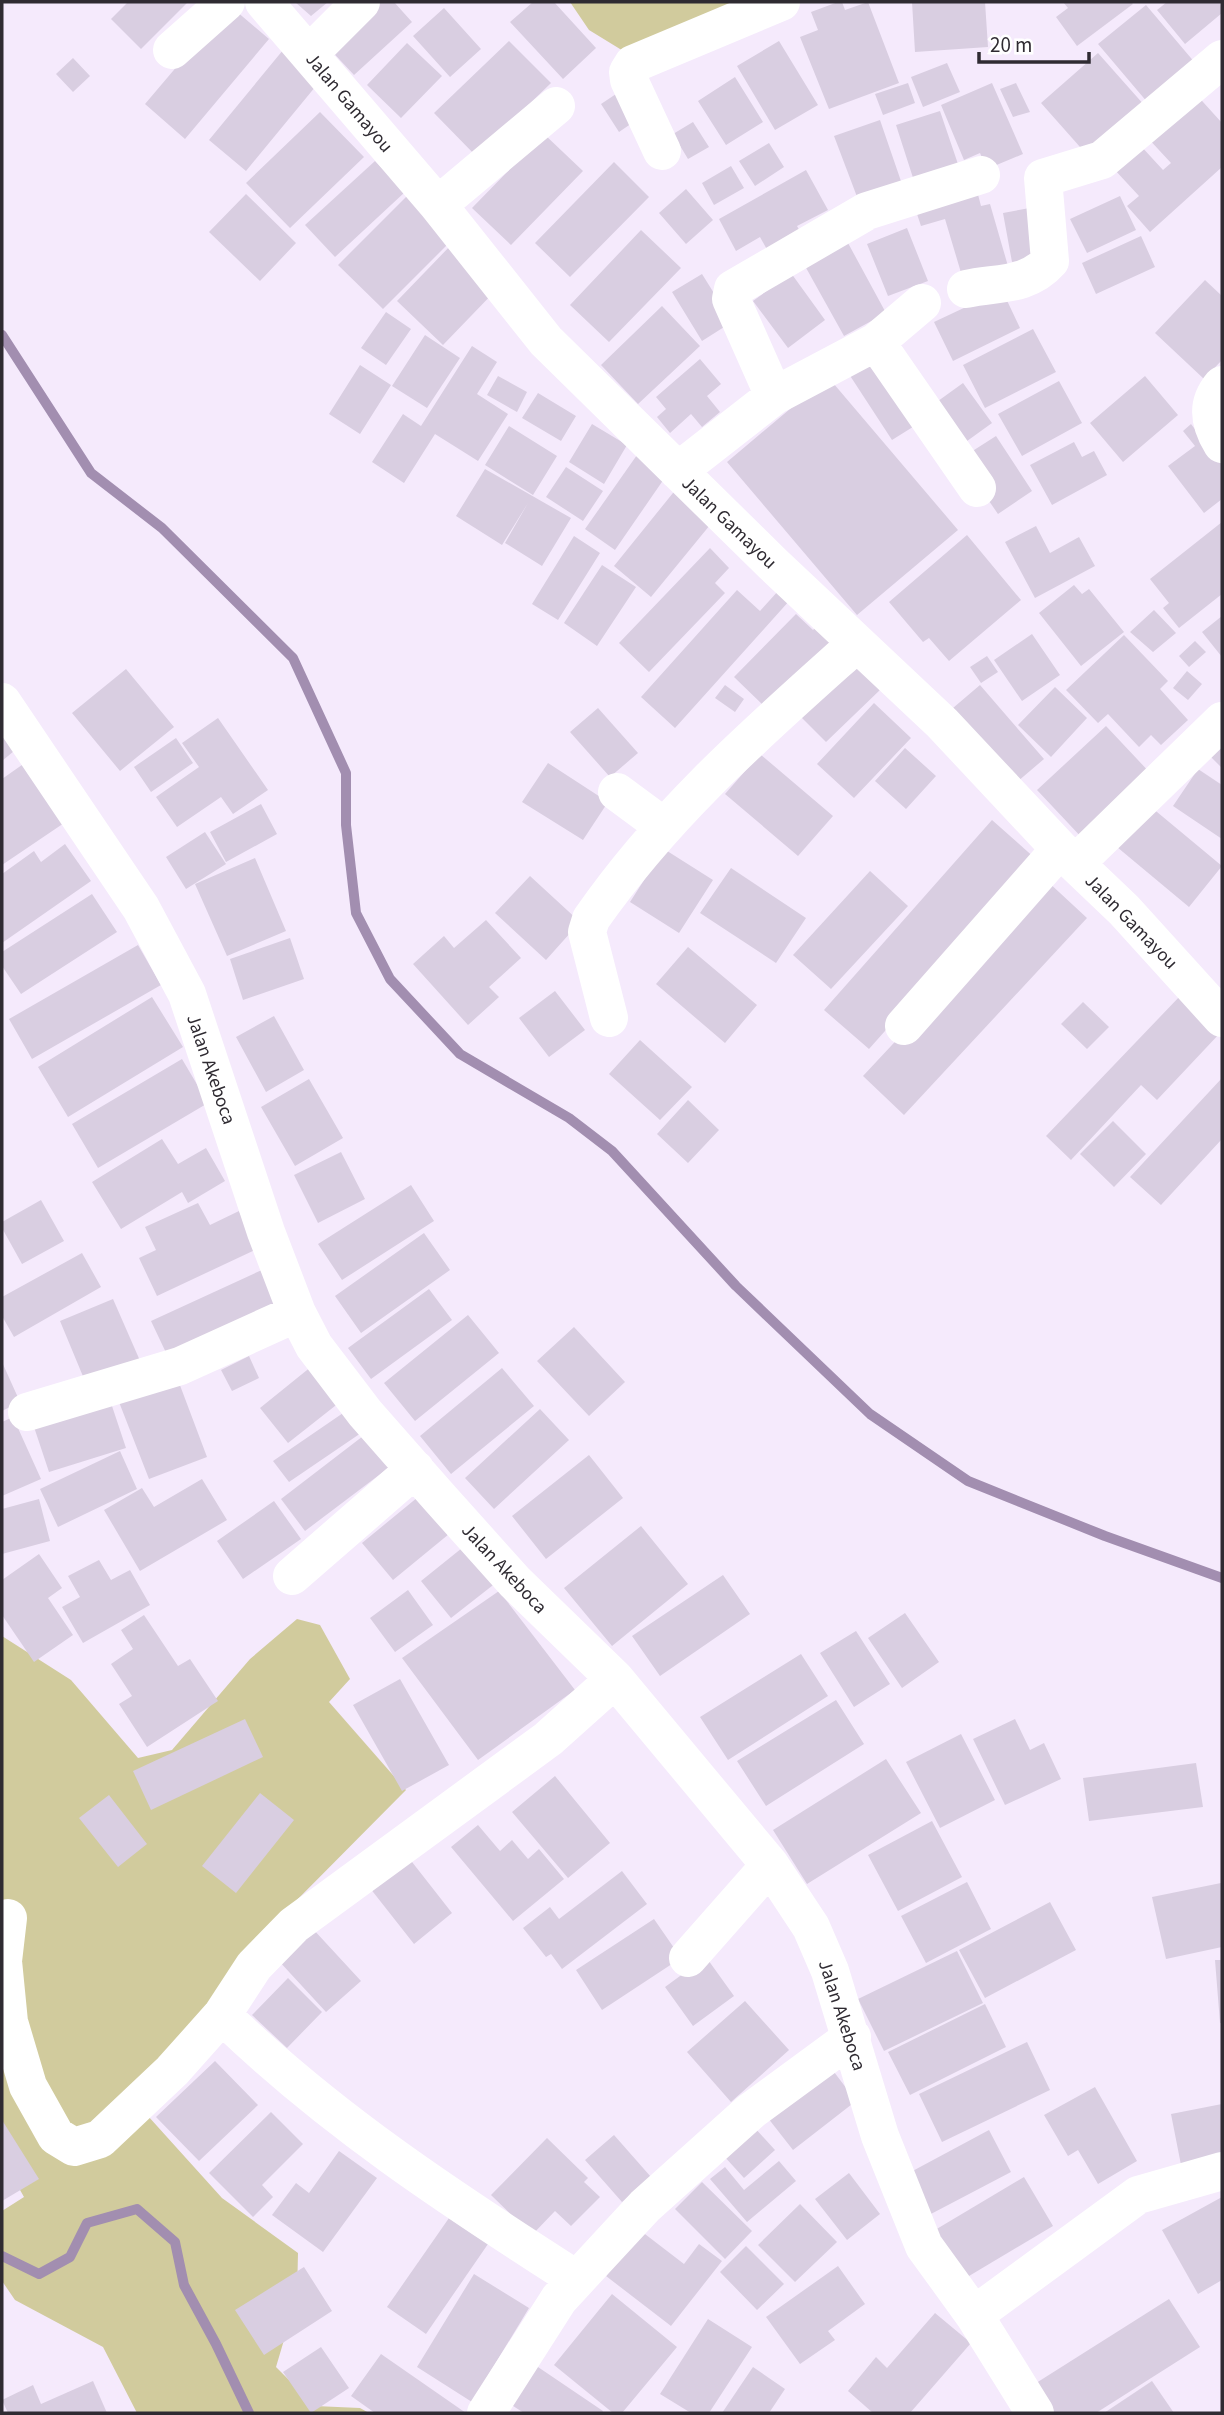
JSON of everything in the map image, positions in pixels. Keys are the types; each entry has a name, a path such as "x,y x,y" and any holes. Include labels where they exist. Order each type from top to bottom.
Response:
{"street":[{"path":"172,50 226,2"},
{"name":"Jalan Gamayou","path":"264,2 438,205 546,341 856,644 942,723 1222,1018"},
{"path":"309,54 361,2"},
{"path":"662,151 629,80 628,72 632,64 781,2"},
{"path":"966,289 1014,283 1039,273 1049,261 1043,178 1102,160 1222,60"},
{"path":"438,205 556,106"},
{"path":"774,396 731,299 733,289 867,211 981,175"},
{"path":"678,471 774,396 876,342 922,303"},
{"path":"876,342 977,488"},
{"path":"1222,385 1212,399 1210,418 1222,444"},
{"path":"609,1018 587,932 600,907 663,826 696,790 856,644"},
{"name":"Jalan Akeboca","path":"2,702 141,908 187,994 266,1232 297,1313 314,1346 365,1413 515,1581 615,1679 771,1865 811,1927 852,2037 880,2136 924,2246 974,2315 1035,2413"},
{"path":"904,1026 1068,856 1222,721"},
{"path":"617,792 663,826"},
{"path":"27,1412 180,1366 297,1313"},
{"path":"292,1576 415,1469"},
{"path":"8,1918 3,1961 9,2022 28,2085 56,2136 74,2147 100,2139 172,2071 222,2015 254,1966 293,1925 548,1739 615,1679"},
{"path":"688,1958 771,1865"},
{"path":"222,2015 334,2115 428,2184 576,2280"},
{"path":"486,2413 559,2299 645,2206 702,2153 794,2077 852,2037"},
{"path":"974,2315 1138,2195 1222,2171"}],"shaded area":[{"path":"570,2 793,2 651,68 589,30"},
{"path":"297,1619 320,1625 350,1679 329,1702 406,1790 286,1911 148,2116 222,2198 298,2253 297,2296 276,2367 315,2406 360,2408 369,2413 137,2413 103,2347 15,2300 2,2281 2,2211 24,2197 2,2158 2,1636 71,1680 138,1758 172,1750 250,1659"}],"building":[{"path":"128,2 188,2 141,49 111,19"},
{"path":"295,2 328,2 311,16"},
{"path":"371,2 394,2 412,22 354,75 325,44"},
{"path":"533,2 554,2 596,48 563,79 510,22"},
{"path":"842,2 845,10 868,2 899,83 829,109 800,37 818,30 811,12"},
{"path":"912,2 985,2 988,47 915,52"},
{"path":"1063,2 1133,4 1077,46 1056,17 1068,8"},
{"path":"1167,2 1220,2 1222,13 1185,44 1157,10"},
{"path":"229,5 269,39 185,139 145,104"},
{"path":"1146,5 1196,64 1148,103 1098,44"},
{"path":"444,8 481,49 450,77 413,36"},
{"path":"509,41 551,83 476,156 434,113"},
{"path":"779,41 818,105 775,130 737,66"},
{"path":"407,43 442,76 401,118 367,85"},
{"path":"288,44 325,75 246,171 209,140"},
{"path":"1098,53 1145,106 1088,156 1041,103"},
{"path":"73,58 90,76 73,92 56,74"},
{"path":"947,63 960,92 923,107 911,77"},
{"path":"735,77 763,122 726,145 698,101"},
{"path":"908,83 915,103 883,115 875,94"},
{"path":"992,83 1023,154 987,169 980,153 964,160 941,105"},
{"path":"1016,83 1030,112 1013,117 1000,89"},
{"path":"622,90 641,117 619,132 601,104"},
{"path":"1194,92 1222,123 1222,167 1150,232 1127,206 1139,196 1114,169 1140,145 1163,170 1171,163 1146,136"},
{"path":"940,111 960,170 915,184 896,125"},
{"path":"320,112 364,157 290,228 246,183"},
{"path":"880,120 903,187 859,202 834,136"},
{"path":"693,122 709,147 688,159 673,134"},
{"path":"544,134 583,171 511,245 472,208"},
{"path":"769,143 784,167 755,186 739,161"},
{"path":"375,161 405,192 335,257 305,225"},
{"path":"614,162 649,197 570,277 535,243"},
{"path":"731,166 744,188 714,205 702,183"},
{"path":"806,170 828,210 797,226 803,237 770,255 760,237 736,251 719,219"},
{"path":"975,183 981,206 990,204 1010,273 965,286 945,219 921,226 913,202"},
{"path":"686,189 713,220 686,244 659,213"},
{"path":"411,192 455,237 383,309 338,265"},
{"path":"246,194 296,243 260,281 209,232"},
{"path":"1120,196 1136,230 1087,253 1070,219"},
{"path":"1035,207 1044,257 1012,262 1003,213"},
{"path":"907,228 928,281 888,296 867,244"},
{"path":"641,230 681,268 609,342 570,305"},
{"path":"1141,236 1155,267 1096,294 1082,263"},
{"path":"848,243 886,313 844,336 805,266"},
{"path":"452,244 498,288 443,345 397,301"},
{"path":"791,273 825,320 788,348 753,301"},
{"path":"702,274 732,322 702,341 672,292"},
{"path":"1205,280 1222,296 1222,360 1204,379 1155,333"},
{"path":"1002,290 1020,328 953,361 934,322"},
{"path":"662,306 700,346 638,404 601,365"},
{"path":"386,312 411,329 386,365 361,348"},
{"path":"1033,329 1056,372 985,408 963,365"},
{"path":"425,335 460,358 427,408 392,386"},
{"path":"472,346 497,362 477,394 508,414 478,461 435,434 404,483 372,462 403,414 421,426"},
{"path":"877,346 924,420 892,440 845,368"},
{"path":"700,359 721,384 707,396 720,412 702,427 691,414 670,433 657,417 666,409 656,397"},
{"path":"360,365 391,385 360,434 329,414"},
{"path":"498,376 527,392 517,412 487,395"},
{"path":"1145,376 1178,415 1123,462 1090,423"},
{"path":"828,377 958,530 857,615 727,462"},
{"path":"1059,381 1082,423 1022,456 998,414"},
{"path":"963,383 992,423 956,449 927,409"},
{"path":"538,393 576,416 561,441 522,418"},
{"path":"592,424 627,445 604,484 569,462"},
{"path":"1191,424 1222,465 1222,499 1204,513 1168,466 1195,446 1183,431"},
{"path":"509,426 557,456 533,495 485,465"},
{"path":"996,436 1032,491 998,514 960,459"},
{"path":"1074,442 1082,457 1094,451 1107,475 1052,505 1030,465"},
{"path":"637,455 666,476 615,550 585,529"},
{"path":"566,467 603,491 583,521 546,497"},
{"path":"485,469 571,518 542,566 505,543 528,503 502,545 456,516"},
{"path":"681,483 719,514 651,597 614,566"},
{"path":"1222,522 1222,594 1179,628 1163,608 1169,603 1150,579"},
{"path":"1036,526 1050,553 1079,537 1095,566 1035,598 1005,542"},
{"path":"967,535 1021,600 949,661 929,638 923,642 889,602"},
{"path":"574,536 600,553 558,620 532,604"},
{"path":"710,548 729,568 715,583 725,593 649,672 619,643"},
{"path":"602,565 636,587 597,646 564,623"},
{"path":"1074,585 1082,594 1089,589 1124,632 1081,666 1039,613"},
{"path":"737,590 760,611 779,590 790,600 675,728 641,697"},
{"path":"1154,610 1176,633 1153,652 1130,632"},
{"path":"796,614 813,630 825,618 843,636 768,710 734,677"},
{"path":"1222,616 1222,657 1202,632"},
{"path":"1032,634 1060,675 1022,701 994,660"},
{"path":"1124,635 1168,681 1160,689 1188,720 1161,745 1151,735 1139,747 1108,714 1098,723 1066,690"},
{"path":"1195,641 1206,652 1189,667 1179,656"},
{"path":"987,656 998,672 981,683 970,667"},
{"path":"856,664 881,689 826,742 800,716"},
{"path":"126,669 174,727 120,771 72,713"},
{"path":"1187,671 1202,684 1188,700 1173,688"},
{"path":"725,685 744,699 735,712 715,698"},
{"path":"980,685 1044,759 1017,782 953,708"},
{"path":"1055,687 1087,718 1051,757 1018,725"},
{"path":"874,703 911,738 854,798 817,764"},
{"path":"598,708 638,753 610,777 570,732"},
{"path":"218,718 268,790 233,814 221,797 177,827 156,797 199,767 182,743"},
{"path":"2,723 20,746 2,761"},
{"path":"1106,726 1153,776 1084,840 1037,790"},
{"path":"176,738 193,763 151,792 134,767"},
{"path":"1222,738 1222,768 1207,753"},
{"path":"905,748 936,776 906,809 875,781"},
{"path":"760,754 833,816 798,856 725,794"},
{"path":"29,760 70,819 2,865 2,779"},
{"path":"548,763 608,802 583,840 522,802"},
{"path":"1198,769 1222,785 1222,839 1173,806"},
{"path":"261,804 277,834 226,862 210,832"},
{"path":"1151,807 1222,866 1189,907 1117,847"},
{"path":"992,820 1037,860 869,1049 824,1010"},
{"path":"205,832 226,864 186,889 166,857"},
{"path":"65,844 91,881 2,943 2,874 34,851 41,862"},
{"path":"664,849 713,880 679,933 630,902"},
{"path":"255,858 286,931 227,956 195,884"},
{"path":"731,868 806,918 776,963 700,913"},
{"path":"870,871 908,906 831,989 793,955"},
{"path":"530,876 580,922 546,960 495,913"},
{"path":"1046,880 1087,918 904,1115 863,1076"},
{"path":"92,894 117,932 21,994 2,966 2,952"},
{"path":"486,920 521,958 489,987 499,997 468,1025 413,964 444,936 454,948"},
{"path":"290,938 304,979 243,1000 230,959"},
{"path":"138,945 161,985 32,1059 9,1019"},
{"path":"688,947 757,1005 725,1043 656,984"},
{"path":"555,991 585,1030 549,1057 519,1018"},
{"path":"1181,995 1221,1032 1157,1100 1141,1085 1071,1160 1046,1136"},
{"path":"152,997 183,1047 68,1117 38,1067"},
{"path":"1083,1002 1109,1027 1087,1049 1061,1024"},
{"path":"274,1016 304,1070 266,1092 236,1037"},
{"path":"640,1040 692,1087 660,1120 609,1074"},
{"path":"182,1059 208,1103 98,1168 72,1124"},
{"path":"1222,1078 1222,1139 1161,1205 1130,1177"},
{"path":"309,1079 343,1138 295,1166 261,1107"},
{"path":"688,1100 719,1130 688,1163 657,1134"},
{"path":"1113,1121 1146,1154 1114,1187 1080,1154"},
{"path":"162,1139 178,1164 206,1148 225,1181 188,1203 182,1192 121,1229 92,1182"},
{"path":"341,1152 365,1199 318,1223 294,1175"},
{"path":"411,1185 434,1221 342,1280 318,1244"},
{"path":"41,1200 64,1241 22,1264 2,1228 2,1222"},
{"path":"198,1203 210,1225 239,1211 257,1249 157,1296 139,1258 156,1250 145,1227"},
{"path":"424,1233 450,1270 361,1333 335,1296"},
{"path":"82,1253 101,1287 14,1337 2,1316 2,1297"},
{"path":"264,1269 282,1307 169,1359 151,1321"},
{"path":"429,1289 452,1320 371,1379 348,1348"},
{"path":"113,1299 141,1363 87,1386 60,1321"},
{"path":"468,1315 499,1353 415,1421 384,1383"},
{"path":"574,1327 625,1382 589,1416 537,1361"},
{"path":"249,1356 259,1378 232,1391 221,1370"},
{"path":"2,1362 20,1402 2,1411"},
{"path":"312,1366 340,1402 288,1443 260,1408"},
{"path":"502,1368 534,1406 451,1474 420,1436"},
{"path":"178,1380 207,1457 149,1479 119,1402"},
{"path":"110,1400 126,1448 49,1472 33,1424"},
{"path":"540,1409 569,1440 494,1509 465,1478"},
{"path":"346,1411 361,1433 289,1482 273,1461"},
{"path":"13,1417 41,1479 2,1496 2,1422"},
{"path":"367,1433 391,1466 305,1531 281,1499"},
{"path":"120,1451 137,1489 58,1527 40,1489"},
{"path":"589,1455 623,1498 546,1559 512,1516"},
{"path":"202,1479 227,1520 140,1571 104,1510 142,1488 154,1507"},
{"path":"418,1497 449,1534 393,1580 362,1543"},
{"path":"39,1499 50,1541 2,1554 2,1509"},
{"path":"274,1501 301,1539 243,1579 217,1541"},
{"path":"641,1526 688,1584 612,1646 564,1588"},
{"path":"467,1544 497,1582 451,1618 421,1581"},
{"path":"39,1554 62,1588 48,1598 73,1635 34,1662 2,1615 2,1580"},
{"path":"99,1560 111,1580 130,1570 150,1605 83,1643 62,1607 80,1597 68,1576"},
{"path":"723,1575 750,1614 660,1676 632,1636"},
{"path":"408,1590 433,1625 395,1652 370,1618"},
{"path":"499,1591 575,1690 478,1760 402,1658"},
{"path":"905,1613 939,1662 902,1688 868,1638"},
{"path":"144,1615 178,1666 190,1659 218,1701 147,1747 119,1704 132,1696 111,1664 133,1649 121,1630"},
{"path":"856,1631 890,1684 854,1707 820,1653"},
{"path":"801,1654 828,1696 728,1760 700,1717"},
{"path":"400,1679 449,1765 402,1791 353,1705"},
{"path":"836,1700 864,1744 766,1806 737,1761"},
{"path":"245,1719 263,1757 151,1810 133,1771"},
{"path":"1015,1719 1030,1750 1044,1743 1061,1779 1005,1805 973,1739"},
{"path":"961,1734 995,1800 940,1828 906,1762"},
{"path":"886,1759 921,1813 807,1884 773,1830"},
{"path":"1196,1763 1203,1807 1089,1821 1083,1778"},
{"path":"555,1776 610,1843 568,1878 512,1812"},
{"path":"260,1793 294,1820 236,1893 202,1866"},
{"path":"109,1795 147,1844 118,1867 79,1818"},
{"path":"932,1821 962,1877 898,1911 868,1855"},
{"path":"478,1825 500,1851 512,1840 528,1859 539,1849 564,1879 513,1921 451,1847"},
{"path":"405,1853 452,1913 414,1944 366,1883"},
{"path":"622,1871 647,1904 562,1969 551,1954 546,1957 523,1928 550,1907 559,1919"},
{"path":"967,1882 991,1929 926,1963 901,1916"},
{"path":"1221,1883 1222,1947 1166,1959 1152,1897"},
{"path":"1050,1902 1076,1950 985,1998 959,1950"},
{"path":"654,1919 681,1958 602,2010 576,1970"},
{"path":"313,1929 361,1981 326,2012 278,1960"},
{"path":"957,1951 983,2003 884,2051 858,1999"},
{"path":"706,1957 734,1996 693,2026 665,1987"},
{"path":"1215,1960 1222,1960 1222,2023 1220,2023"},
{"path":"288,1978 322,2012 287,2048 252,2015"},
{"path":"745,2001 789,2050 731,2102 687,2052"},
{"path":"985,2004 1006,2047 910,2095 888,2052"},
{"path":"1027,2042 1050,2090 942,2142 919,2094"},
{"path":"215,2061 258,2105 199,2161 156,2117"},
{"path":"828,2064 856,2101 793,2150 764,2113"},
{"path":"1095,2087 1137,2161 1098,2184 1078,2150 1068,2156 1044,2115"},
{"path":"1222,2104 1222,2157 1181,2165 1171,2114"},
{"path":"271,2112 303,2144 262,2185 273,2197 253,2217 209,2173"},
{"path":"2,2120 39,2179 2,2201"},
{"path":"754,2127 775,2150 744,2178 723,2155"},
{"path":"989,2130 1011,2172 929,2215 907,2174"},
{"path":"614,2135 651,2177 622,2202 585,2160"},
{"path":"547,2138 588,2178 584,2182 600,2197 571,2226 555,2211 532,2235 491,2195"},
{"path":"339,2151 377,2178 323,2252 272,2215 296,2183 309,2193"},
{"path":"779,2161 796,2181 747,2222 710,2179 725,2167 744,2190"},
{"path":"849,2173 880,2214 847,2240 815,2199"},
{"path":"1024,2177 1053,2226 964,2279 935,2230"},
{"path":"702,2182 752,2231 725,2259 675,2209"},
{"path":"1222,2197 1222,2280 1198,2294 1162,2230"},
{"path":"800,2204 837,2242 795,2282 758,2245"},
{"path":"449,2218 488,2244 426,2334 387,2307"},
{"path":"641,2231 684,2264 699,2244 722,2261 671,2326 606,2276"},
{"path":"746,2246 784,2284 757,2310 720,2272"},
{"path":"838,2266 865,2304 828,2331 835,2340 800,2364 766,2317"},
{"path":"304,2267 332,2311 264,2355 235,2310"},
{"path":"474,2274 529,2308 472,2402 417,2367"},
{"path":"612,2294 677,2347 622,2413 613,2413 554,2365"},
{"path":"1169,2299 1200,2347 1096,2413 1051,2413 1033,2385"},
{"path":"935,2313 971,2343 910,2413 873,2413 848,2391 876,2357 887,2368"},
{"path":"708,2319 752,2347 709,2413 691,2413 660,2394"},
{"path":"321,2347 349,2388 311,2413 283,2372"},
{"path":"381,2354 466,2413 375,2413 351,2396"},
{"path":"535,2365 603,2411 602,2413 524,2413 510,2404"},
{"path":"753,2367 785,2389 769,2413 722,2413"},
{"path":"93,2381 107,2413 8,2413 2,2400 33,2385 41,2404"},
{"path":"1152,2381 1174,2413 1104,2413"}],"waterway":[{"path":"2,335 91,473 162,528 293,658 346,773 346,825 356,913 390,979 460,1054 569,1118 612,1151 736,1286 870,1414 968,1481 1105,1536 1222,1578"},
{"path":"2,2256 39,2274 70,2257 87,2223 137,2209 175,2242 184,2285 249,2413"}]}
